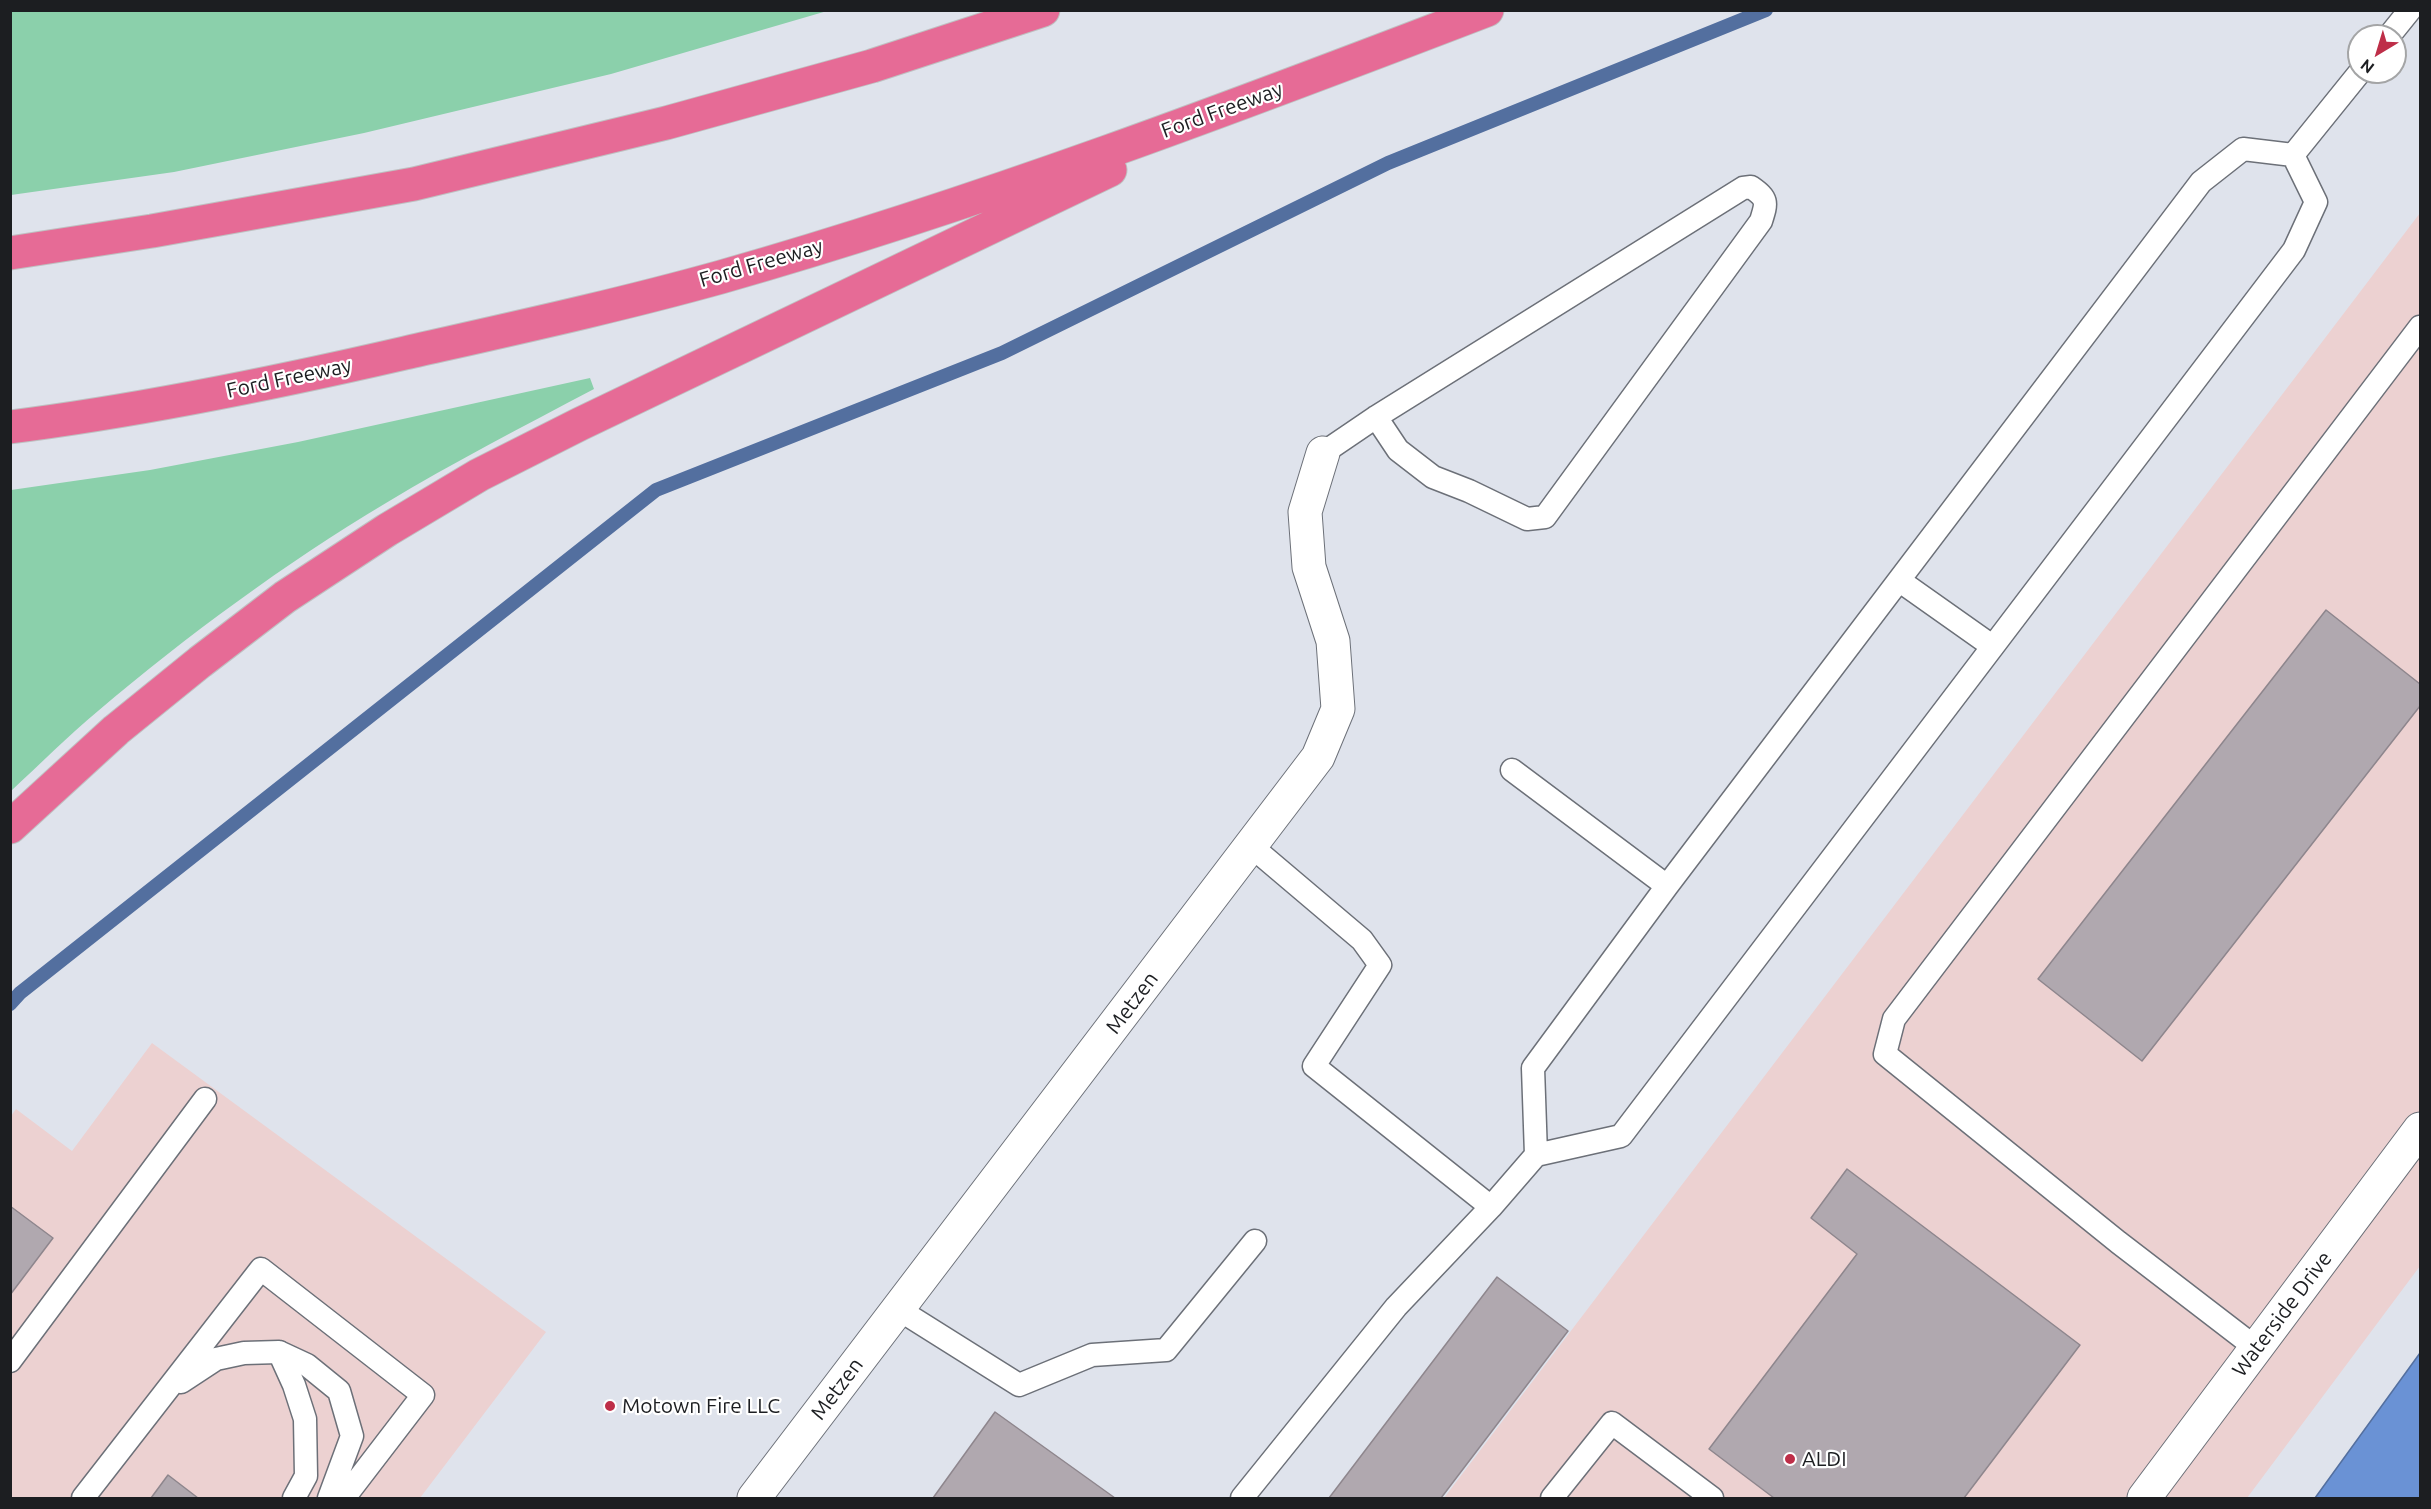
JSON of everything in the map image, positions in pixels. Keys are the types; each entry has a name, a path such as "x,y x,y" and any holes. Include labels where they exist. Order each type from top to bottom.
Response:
{"highway":[{"path":"10,253 152,231 414,184 666,123 872,66 1043,10"},
{"name":"Ford Freeway","path":"10,427 261,386 519,327 720,277 966,202 1263,96 1487,10"},
{"path":"10,827 116,730 285,597 387,530 479,475 580,424 1263,96"}],"street":[{"name":"Metzen","path":"754,1498 1318,756 1338,709 1334,641 1309,567 1305,512 1323,453"},
{"name":"Waterside Drive","path":"2144,1498 2421,1129"}],"lane":[{"path":"2399,24 2410,10"},
{"path":"2293,155 2350,84"},
{"path":"1536,1155 1533,1068 1667,886 2201,182 2243,149 2293,155"},
{"path":"1242,1498 1396,1307 1491,1207 1536,1155 1621,1136 2294,250 2316,202 2293,155"},
{"path":"1323,453 1376,417 1743,189 1751,187 1763,196 1766,205 1761,221 1545,517 1527,519 1469,491 1433,477 1398,450 1376,417"},
{"path":"2256,1348 2118,1242 1885,1054 1894,1019 2421,327"},
{"path":"1900,581 1992,646"},
{"path":"1512,770 1667,886"},
{"path":"1251,846 1362,940 1380,965 1314,1066 1491,1207"},
{"path":"10,1360 205,1099"},
{"path":"898,1309 1019,1385 1092,1355 1166,1350 1255,1241"},
{"path":"83,1498 261,1269 423,1395 344,1498"},
{"path":"279,1352 294,1385 305,1419 306,1476 294,1498"},
{"path":"167,1390 216,1359 244,1353 279,1352 307,1365 339,1391 352,1436 329,1498"},
{"path":"1552,1498 1612,1423 1709,1498"}],"shaded area":[{"path":"2420,213 2420,1266 2247,1498 1444,1498"},
{"path":"152,1043 546,1332 420,1498 11,1498 11,1116 16,1109 72,1151"}],"green space":[{"path":"10,11 827,11 611,74 364,133 174,172 11,195"},
{"path":"590,378 594,389 386,503 237,601 98,711 11,791 11,490 150,470 298,442"}],"water":[{"path":"2420,1353 2420,1498 2315,1498"}],"building":[{"path":"2326,610 2420,684 2420,706 2142,1061 2038,979"},
{"path":"1847,1169 2080,1345 1964,1498 1774,1498 1709,1449 1857,1254 1811,1218"},
{"path":"10,1206 53,1238 10,1295"},
{"path":"1497,1277 1568,1331 1441,1498 1329,1498"},
{"path":"995,1412 1115,1498 933,1498"},
{"path":"168,1475 198,1498 151,1498"}],"waterway":[{"path":"10,1004 20,993 656,490 1002,353 1388,163 1766,10"}],"place":[{"name":"Motown Fire LLC","path":"610,1406"},
{"name":"ALDI","path":"1790,1459"}]}
